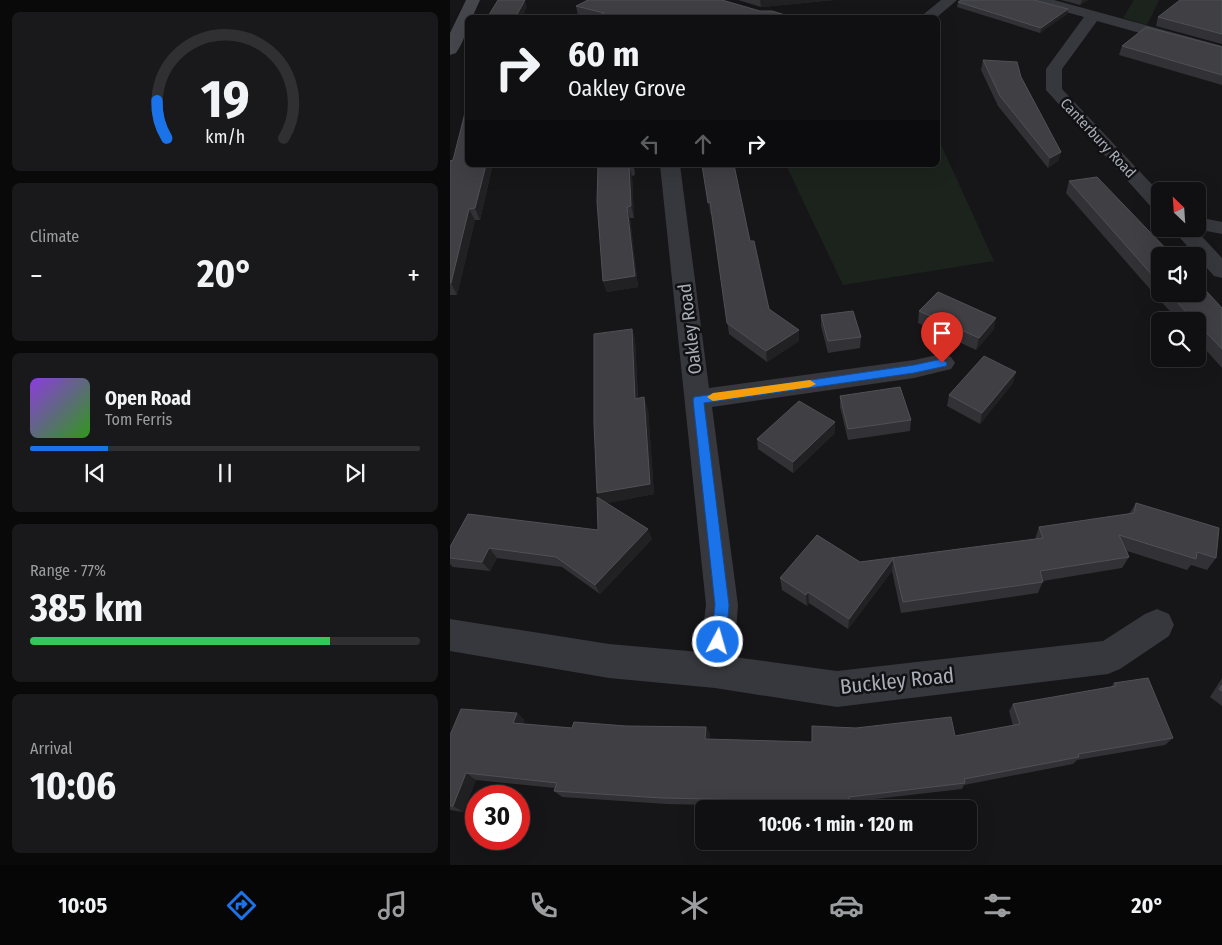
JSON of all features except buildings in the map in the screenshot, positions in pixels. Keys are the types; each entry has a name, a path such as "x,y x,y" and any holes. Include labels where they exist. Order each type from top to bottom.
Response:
{"street":[{"path":"466,15 473,0"},
{"path":"930,15 950,0"},
{"path":"1038,0 1222,51"},
{"name":"Canterbury Road","path":"1093,16 1054,69 1054,90 1151,195"},
{"path":"450,50 465,17"},
{"name":"Oakley Road","path":"670,167 722,605 714,671"},
{"path":"1206,225 1222,228"},
{"path":"1191,238 1222,271"},
{"path":"698,400 914,369 942,363"},
{"name":"Buckley Road","path":"450,635 609,661 714,671 837,689 1108,657 1158,625"}],"shaded area":[{"path":"1134,0 1159,0 1147,25 1123,18"},
{"path":"940,142 994,261 843,285 787,167 940,167"}],"slow traffic":[{"path":"713,397 810,384"}],"route":[{"path":"718,642 722,605 698,400 914,369 942,363"}]}
